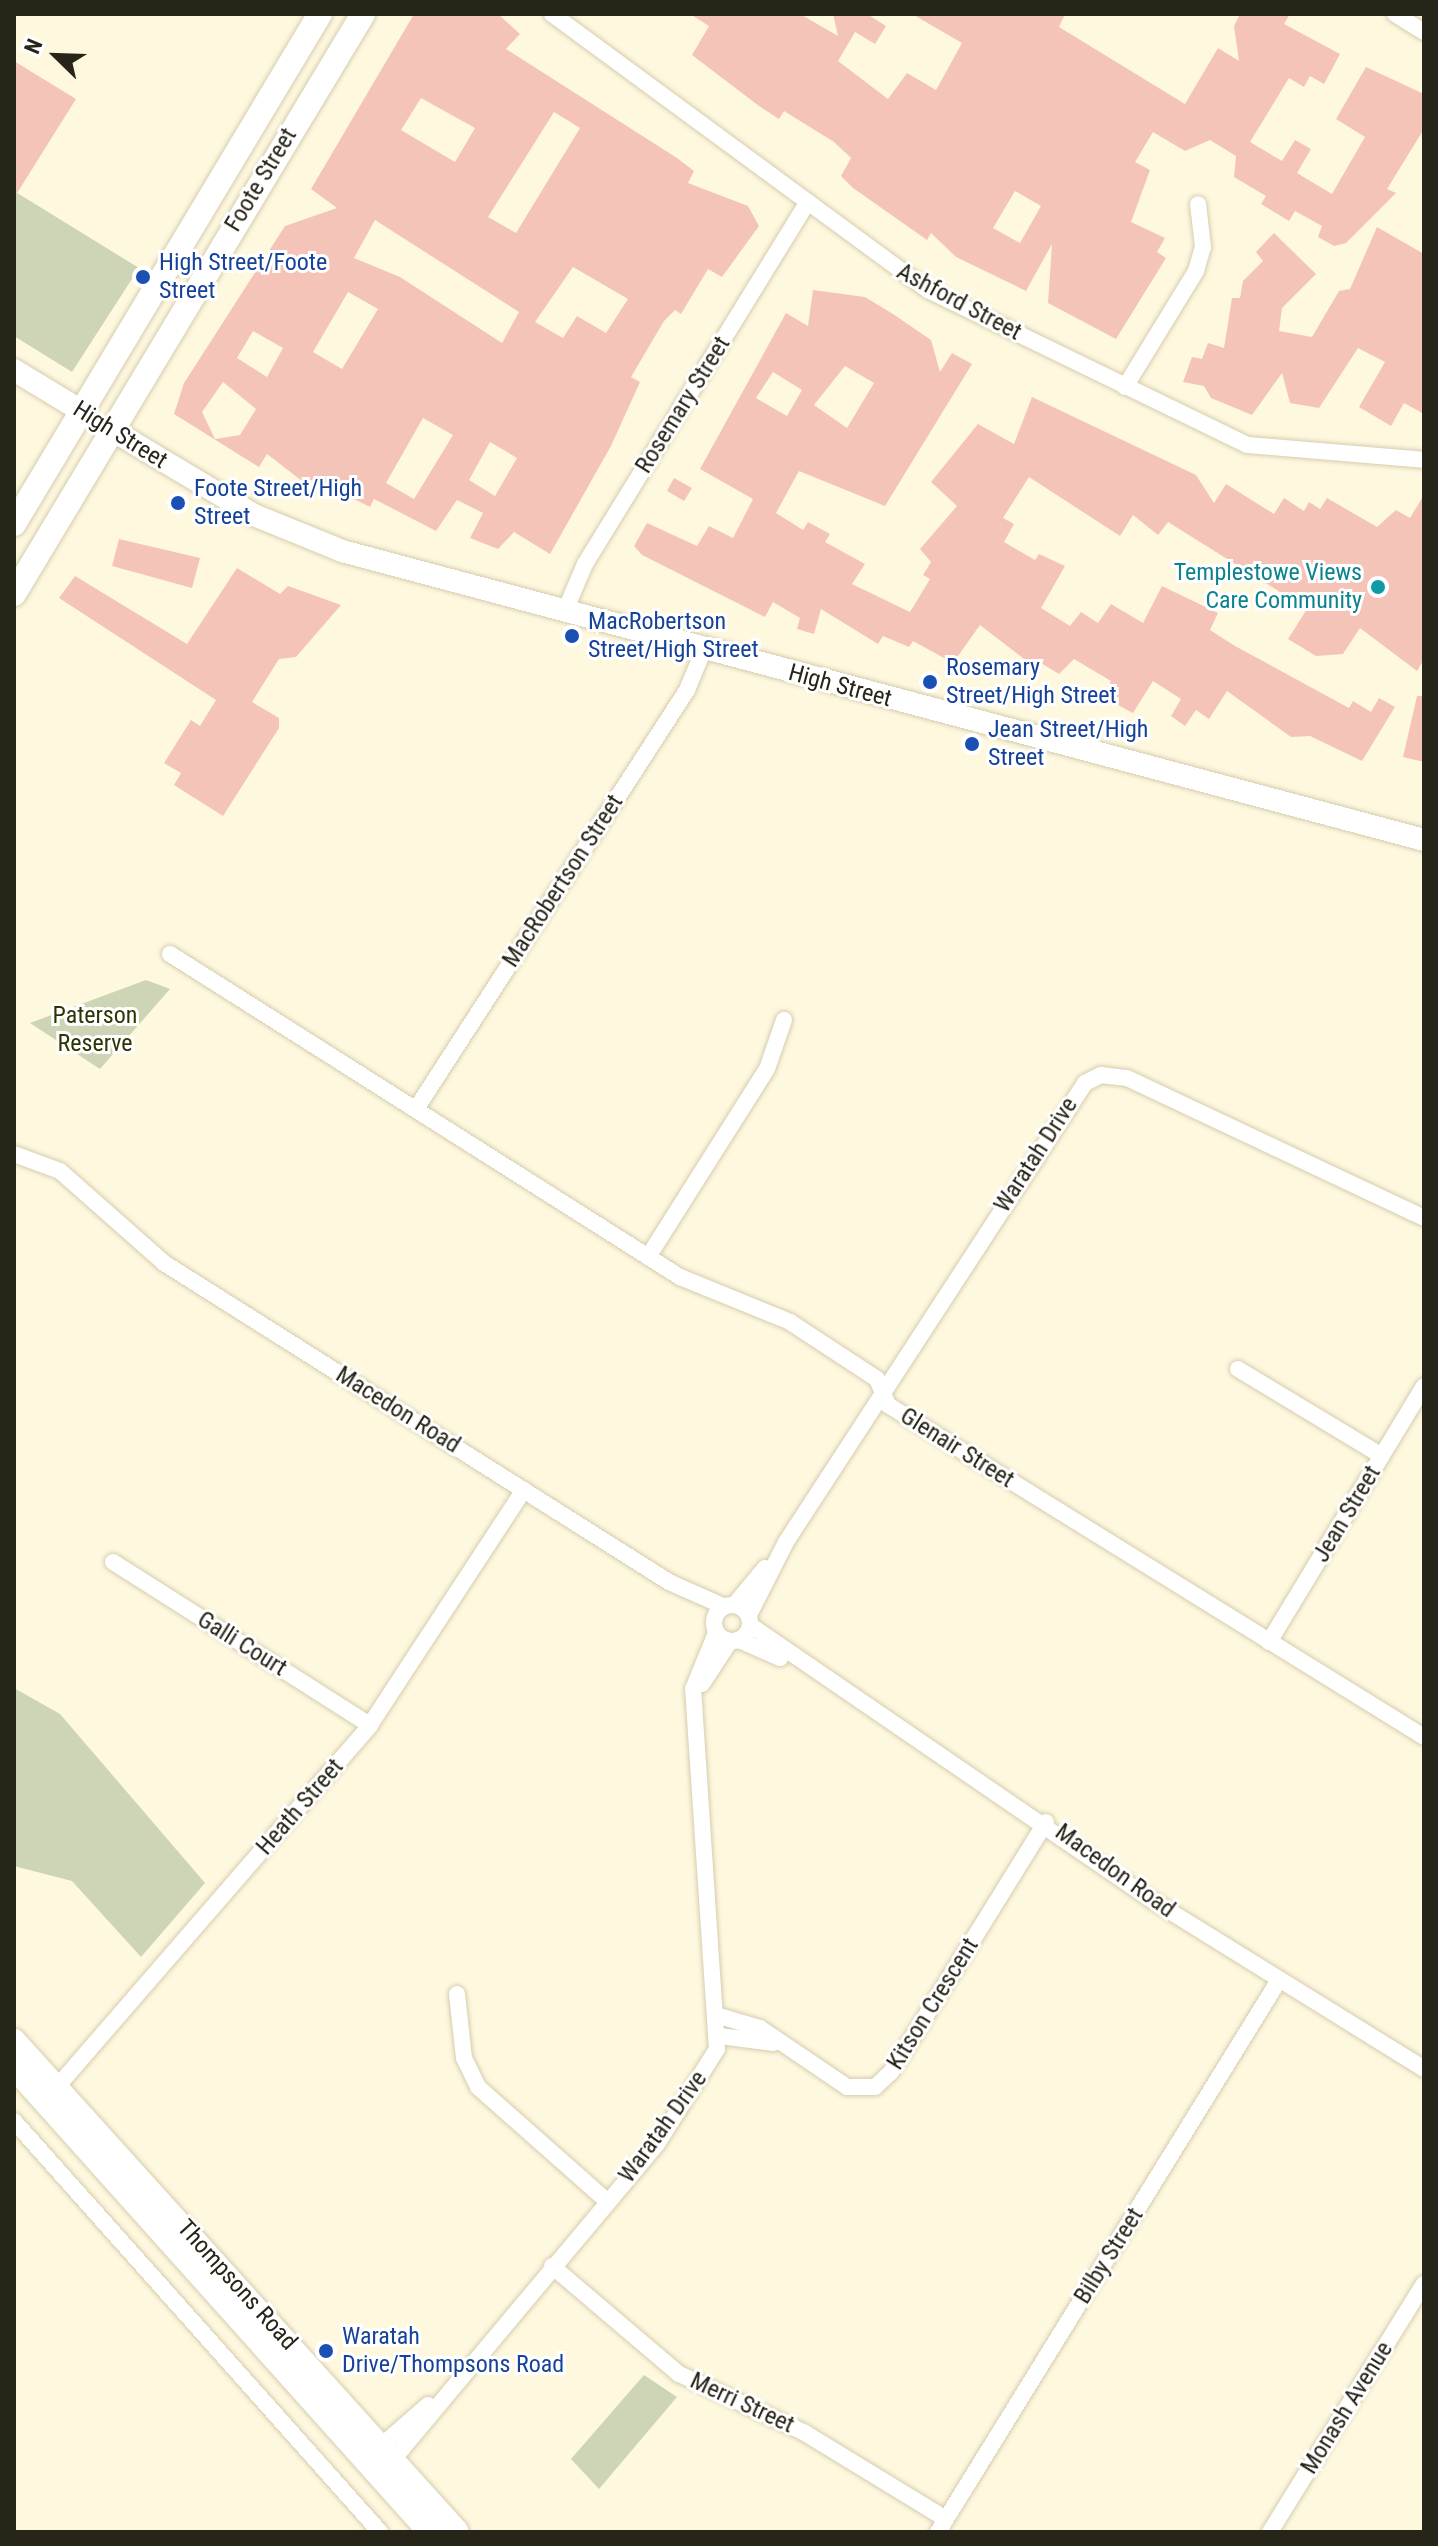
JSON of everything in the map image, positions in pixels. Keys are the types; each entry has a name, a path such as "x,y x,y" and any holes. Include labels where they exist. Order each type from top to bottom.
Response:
{"main road":[{"name":"Foote Street","path":"14,524 320,14"},
{"name":"Foote Street","path":"14,594 363,14"},
{"name":"High Street","path":"14,370 112,430 296,534 704,649 1424,840"},
{"name":"Thompsons Road","path":"14,2041 52,2092 380,2460 457,2532"},
{"name":"Thompsons Road","path":"14,2067 52,2092"},
{"name":"Thompsons Road","path":"380,2460 430,2532"}],"street":[{"name":"Ashford Street","path":"552,14 928,290 1247,445 1424,460"},
{"path":"1395,14 1424,32"},
{"name":"Rosemary Street","path":"565,611 585,564 808,202"},
{"path":"1125,387 1196,271 1203,247 1198,204"},
{"name":"MacRobertson Street","path":"416,1109 687,690 704,649"},
{"name":"Glenair Street","path":"170,954 648,1257 692,1283 790,1322 877,1379 888,1405 1424,1737"},
{"path":"648,1257 767,1069 784,1020"},
{"name":"Waratah Drive","path":"380,2460 442,2394 663,2136 720,2036 694,1704 695,1677 726,1624 786,1542 1080,1088 1101,1075 1127,1078 1424,1218"},
{"name":"Macedon Road","path":"14,1154 60,1171 128,1237 669,1582 726,1624 807,1670 1046,1822 1279,1980 1424,2069"},
{"path":"1238,1369 1382,1456"},
{"name":"Jean Street","path":"1269,1642 1424,1386"},
{"name":"Heath Street","path":"52,2092 370,1725 524,1490"},
{"name":"Waratah Drive","path":"726,1624 749,1620 786,1542"},
{"name":"Galli Court","path":"113,1562 370,1725"},
{"name":"Macedon Road","path":"726,1624 749,1620 807,1670"},
{"name":"Kitson Crescent","path":"719,2016 760,2028 775,2043 847,2087 883,2081 1046,1822"},
{"name":"Bilby Street","path":"942,2526 1279,1980"},
{"path":"457,1994 464,2058 478,2087 607,2201"},
{"name":"Kitson Crescent","path":"720,2036 775,2043"},
{"path":"14,2121 378,2531"},
{"name":"Merri Street","path":"552,2266 672,2370 805,2433 942,2526"},
{"name":"Monash Avenue","path":"1270,2532 1424,2284"}],"green space":[{"path":"14,191 139,268 72,372 14,336"},
{"name":"Paterson Reserve","path":"146,980 170,989 100,1069 30,1023"},
{"path":"14,1688 60,1714 205,1883 141,1957 72,1881 14,1866"},
{"path":"644,2375 677,2397 599,2489 571,2459"}],"building":[{"path":"414,14 498,14 520,34 506,49 677,158 694,171 688,183 748,206 759,226 722,277 708,269 681,314 675,310 664,321 631,377 640,382 611,446 550,554 514,532 498,549 470,538 483,513 457,500 436,531 374,499 370,507 326,485 315,491 267,454 259,467 174,414 184,383 285,226 337,208 311,189","holes":["421,98 475,128 455,162 401,130","554,112 580,128 516,233 488,217","375,220 519,312 502,343 400,277 354,258","573,267 628,299 606,333 577,316 563,338 535,322","348,292 378,309 342,369 313,352","253,331 283,348 267,377 237,358","223,382 256,409 240,435 215,439 202,412","423,418 453,435 414,499 386,483","490,442 517,458 495,496 469,480"]},
{"path":"690,14 800,14 838,36 833,14 867,14 886,26 875,44 855,32 838,61 888,99 907,73 936,90 962,43 912,14 1065,14 1059,27 1185,104 1218,48 1239,61 1234,26 1240,14 1290,14 1284,24 1340,54 1324,84 1310,76 1304,87 1289,78 1250,142 1282,161 1295,140 1311,149 1297,173 1332,194 1365,137 1336,119 1366,67 1424,94 1424,129 1387,189 1396,193 1346,243 1334,246 1318,237 1322,226 1295,211 1289,221 1261,204 1266,196 1234,177 1236,156 1210,140 1185,151 1153,132 1135,162 1150,170 1131,222 1165,238 1157,252 1166,258 1116,339 1048,303 1052,244 1026,291 956,257 931,233 927,240 853,188 841,176 851,158 834,142 784,111 779,119 692,55 709,26","holes":["1015,191 1041,206 1020,243 993,228"]},
{"path":"14,61 76,99 14,198"},
{"path":"1377,227 1424,254 1424,414 1404,403 1391,426 1359,407 1385,362 1358,348 1319,408 1290,403 1282,373 1252,415 1211,398 1204,386 1183,382 1192,357 1202,359 1208,343 1224,348 1232,298 1240,298 1243,281 1263,261 1256,252 1274,233 1316,274 1282,308 1279,331 1312,337 1339,291 1350,289"},
{"path":"813,290 865,297 931,340 940,372 952,353 972,364 885,506 799,471 776,513 803,530 808,522 830,534 825,542 865,564 852,584 910,612 930,579 923,575 931,562 920,549 957,506 931,482 978,424 1014,444 1032,397 1196,475 1214,503 1226,484 1274,514 1284,498 1304,511 1309,502 1320,509 1327,498 1377,527 1396,510 1410,518 1424,495 1424,659 1417,671 1360,628 1343,654 1316,656 1288,639 1307,609 1168,522 1158,535 1133,515 1120,536 1029,477 1003,518 1014,524 1004,542 1035,560 1039,554 1065,566 1041,608 1070,626 1081,612 1098,623 1111,604 1143,623 1162,586 1218,613 1210,630 1349,708 1353,701 1371,712 1379,698 1395,707 1362,761 1310,736 1291,737 1227,691 1209,719 1196,710 1185,726 1171,716 1181,699 1153,681 1133,713 1103,697 1111,681 1074,659 1059,674 1041,663 1037,669 980,625 953,663 913,641 909,647 883,636 878,644 821,609 814,634 797,629 800,618 773,602 765,617 642,555 634,546 647,523 697,546 709,526 733,538 753,499 700,469 786,313 808,326","holes":["845,366 874,383 847,428 814,405","773,372 802,390 787,416 756,398"]},
{"path":"674,478 692,488 684,501 667,491"},
{"path":"119,539 200,558 192,588 112,566"},
{"path":"237,568 280,594 288,586 341,605 296,657 279,659 252,702 279,718 279,728 223,816 174,785 181,773 164,763 191,720 200,726 216,700 59,598 75,576 187,644"},
{"path":"1417,696 1424,696 1424,762 1403,757"}],"place":[{"name":"High Street/Foote Street","path":"143,277"},
{"name":"Foote Street/High Street","path":"178,503"},
{"name":"Templestowe Views Care Community","path":"1378,587"},
{"name":"MacRobertson Street/High Street","path":"572,636"},
{"name":"Rosemary Street/High Street","path":"930,682"},
{"name":"Jean Street/High Street","path":"972,744"},
{"name":"Waratah Drive/Thompsons Road","path":"326,2351"}]}
